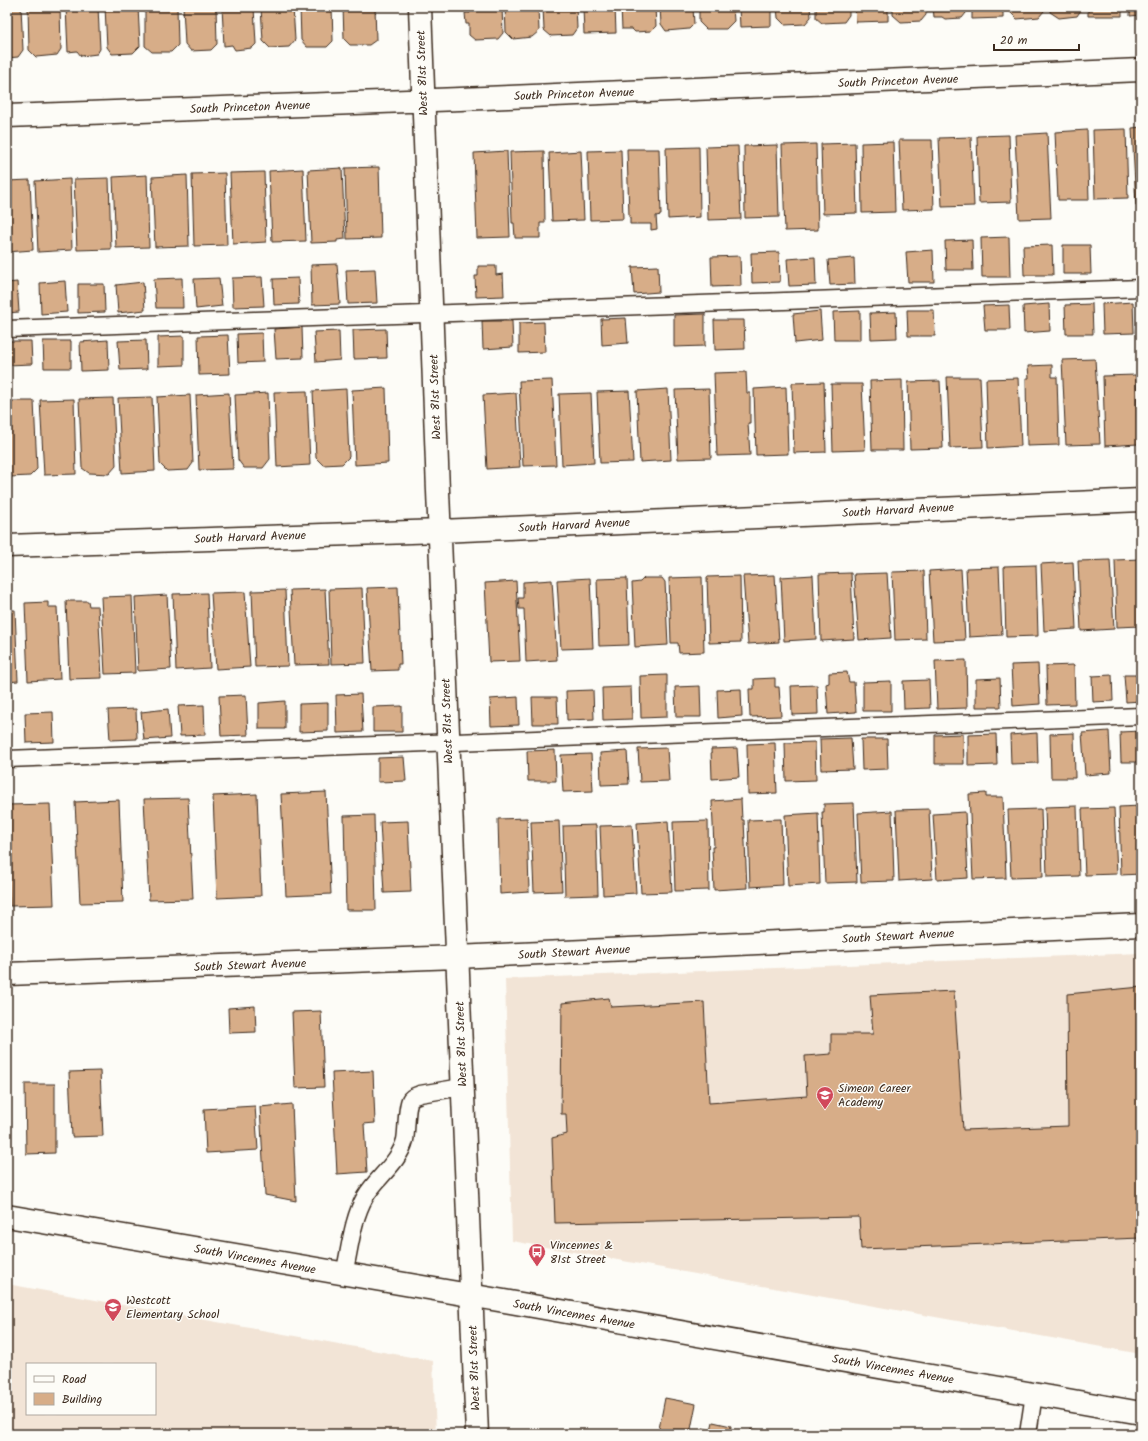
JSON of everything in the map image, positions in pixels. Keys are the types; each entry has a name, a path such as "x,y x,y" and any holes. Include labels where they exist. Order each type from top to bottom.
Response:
{"street":[{"name":"West 81st Street","path":"420,7 448,742 477,1434"},
{"name":"South Princeton Avenue","path":"7,116 1141,70"},
{"name":"South Harvard Avenue","path":"7,546 440,531 1141,500"},
{"name":"South Stewart Avenue","path":"7,974 457,958 1141,925"},
{"name":"South Vincennes Avenue","path":"7,1216 1141,1413"}],"lane":[{"path":"7,329 1141,288"},
{"path":"7,759 1141,716"},
{"path":"344,1274 357,1214 365,1197 399,1156 402,1150 408,1124 408,1106 410,1099 413,1096 420,1094 462,1087"},
{"path":"1028,1434 1034,1394"}],"shaded area":[{"name":"Simeon Career Academy","path":"1141,953 1141,1354 512,1241 505,979"},
{"name":"Westcott Elementary School","path":"7,1284 433,1361 436,1434 7,1434"}],"building":[{"path":"7,7 21,7 23,50 18,57 7,58"},
{"path":"28,7 60,7 61,49 57,55 36,57 29,50"},
{"path":"66,7 98,7 100,49 97,54 81,56 77,51 68,52"},
{"path":"105,7 138,7 140,46 133,53 112,54 107,47"},
{"path":"145,7 177,7 178,45 171,52 152,52 145,46"},
{"path":"183,7 216,7 217,44 211,50 191,51 185,44"},
{"path":"222,7 254,7 256,44 252,48 235,50 232,45 224,46"},
{"path":"261,7 293,7 295,40 289,47 270,48 263,41"},
{"path":"300,7 332,7 333,41 327,47 307,47 301,40"},
{"path":"343,7 375,7 376,40 369,45 350,45 344,39"},
{"path":"469,7 502,7 503,33 498,39 475,40 469,35 469,24 466,24 465,13 470,13"},
{"path":"505,7 538,7 539,31 532,37 513,39 506,32"},
{"path":"543,7 576,7 577,28 572,35 551,36 544,30"},
{"path":"583,7 615,7 616,33 584,34"},
{"path":"621,7 655,7 656,26 651,31 635,32 632,29 622,29"},
{"path":"660,7 693,7 694,24 689,29 666,31 661,24"},
{"path":"699,7 733,7 734,21 726,29 706,29 699,22"},
{"path":"739,7 771,7 771,26 740,27"},
{"path":"777,7 810,7 811,17 805,24 785,25 778,18"},
{"path":"816,7 849,7 849,15 844,22 822,23 816,18"},
{"path":"855,7 888,7 888,21 856,22"},
{"path":"893,7 926,7 926,15 921,21 901,22 893,15"},
{"path":"933,7 965,7 966,13 962,18 945,19 942,17 934,17"},
{"path":"972,7 1003,7 1003,18 972,19"},
{"path":"1010,7 1044,7 1044,11 1039,17 1017,19 1010,12"},
{"path":"1050,7 1083,7 1077,16 1059,18 1050,12"},
{"path":"1088,7 1122,7 1122,16 1088,16"},
{"path":"1130,7 1141,7 1141,15 1130,16"},
{"path":"1141,127 1141,205 1136,205 1132,128"},
{"path":"1126,129 1128,198 1095,199 1093,130"},
{"path":"1087,130 1089,200 1058,200 1055,132"},
{"path":"1047,133 1051,218 1019,219 1015,135"},
{"path":"1009,135 1011,202 979,203 977,136"},
{"path":"971,137 974,206 942,207 939,138"},
{"path":"899,140 932,140 934,209 902,210"},
{"path":"893,142 895,212 862,213 861,143"},
{"path":"855,143 857,213 823,214 821,144"},
{"path":"816,144 818,230 785,231 782,145"},
{"path":"777,145 779,217 745,218 744,146"},
{"path":"738,146 741,219 708,220 706,147"},
{"path":"699,147 700,217 668,219 666,148"},
{"path":"627,149 659,149 661,215 656,216 657,229 651,230 651,224 630,224"},
{"path":"621,150 623,219 590,220 588,151"},
{"path":"507,151 510,237 477,238 474,153"},
{"path":"544,151 545,223 540,223 540,238 515,238 514,223 512,223 510,152"},
{"path":"581,151 584,220 552,221 549,153"},
{"path":"379,167 381,238 347,239 345,168"},
{"path":"342,168 345,239 337,240 337,242 311,243 308,170"},
{"path":"303,169 306,241 272,242 269,171"},
{"path":"264,172 266,242 233,244 230,173"},
{"path":"225,173 227,245 194,246 192,174"},
{"path":"147,175 149,247 116,248 113,177"},
{"path":"187,175 189,246 155,247 152,177"},
{"path":"109,178 111,249 77,250 74,179"},
{"path":"70,179 72,250 38,252 35,181"},
{"path":"30,180 33,250 7,252 7,181"},
{"path":"1141,235 1141,273 1140,273"},
{"path":"1009,237 1010,277 982,277 981,238"},
{"path":"972,240 973,270 946,270 945,241"},
{"path":"1052,245 1053,275 1024,275 1023,246"},
{"path":"1063,245 1090,245 1091,274 1063,274"},
{"path":"933,250 934,282 908,282 906,252"},
{"path":"779,252 780,282 752,283 751,253"},
{"path":"740,256 741,286 712,287 711,257"},
{"path":"815,257 816,285 789,286 787,259"},
{"path":"854,258 855,284 830,285 828,260"},
{"path":"337,264 340,304 312,305 311,265"},
{"path":"478,266 496,266 496,275 503,274 504,296 476,297 475,276 478,276"},
{"path":"658,266 659,292 634,294 632,267"},
{"path":"375,269 377,303 348,304 346,270"},
{"path":"262,277 264,306 233,307 232,278"},
{"path":"182,278 183,308 156,308 154,279"},
{"path":"219,278 222,306 196,309 194,279"},
{"path":"298,278 299,304 274,305 273,279"},
{"path":"65,281 67,312 41,314 40,283"},
{"path":"17,282 19,312 7,313 7,283"},
{"path":"143,282 145,310 118,313 116,285"},
{"path":"78,284 104,284 105,312 78,313"},
{"path":"1133,302 1134,333 1103,334 1102,304"},
{"path":"1049,304 1050,331 1024,333 1023,306"},
{"path":"1092,304 1093,334 1066,334 1065,305"},
{"path":"1009,305 1010,330 985,330 983,306"},
{"path":"907,310 934,310 935,336 908,336"},
{"path":"820,311 822,340 795,343 793,314"},
{"path":"860,311 860,340 834,340 833,312"},
{"path":"896,312 897,338 871,339 870,313"},
{"path":"705,314 705,346 674,347 674,315"},
{"path":"626,318 628,343 602,345 601,319"},
{"path":"714,320 744,320 745,349 715,350"},
{"path":"482,321 512,321 513,347 483,349"},
{"path":"544,322 545,352 519,353 519,323"},
{"path":"302,327 303,358 276,359 274,329"},
{"path":"386,329 387,358 354,359 353,330"},
{"path":"339,331 340,360 316,362 314,332"},
{"path":"262,333 263,362 238,363 237,334"},
{"path":"228,335 230,374 199,375 198,336"},
{"path":"184,336 184,365 158,366 158,337"},
{"path":"108,340 109,370 81,371 80,342"},
{"path":"146,340 147,369 120,370 118,341"},
{"path":"8,341 31,341 32,364 8,365"},
{"path":"43,341 71,341 71,368 44,368"},
{"path":"1095,359 1100,444 1066,445 1062,360"},
{"path":"1052,365 1052,377 1057,377 1059,445 1027,446 1026,378 1029,378 1028,366"},
{"path":"746,372 747,393 750,393 750,423 748,423 750,455 717,456 714,373"},
{"path":"1136,375 1138,444 1105,446 1103,376"},
{"path":"947,377 980,377 983,447 950,448"},
{"path":"1018,378 1021,446 988,448 986,379"},
{"path":"552,380 556,465 523,466 519,381"},
{"path":"902,380 903,450 872,450 870,381"},
{"path":"940,381 943,448 910,449 908,382"},
{"path":"824,382 826,452 794,453 792,383"},
{"path":"831,384 862,384 865,450 833,451"},
{"path":"786,387 788,454 756,455 754,389"},
{"path":"386,388 388,463 355,465 352,390"},
{"path":"346,389 349,457 342,464 323,465 316,458 313,391"},
{"path":"668,389 671,460 640,462 637,391"},
{"path":"709,389 711,458 678,459 675,390"},
{"path":"307,391 310,465 277,467 274,392"},
{"path":"629,391 633,462 600,463 597,392"},
{"path":"229,393 233,469 199,470 196,395"},
{"path":"268,393 270,459 263,468 244,468 238,460 235,395"},
{"path":"516,393 520,467 487,469 483,395"},
{"path":"591,393 594,463 562,465 559,394"},
{"path":"190,395 193,463 188,470 167,471 160,464 157,397"},
{"path":"152,397 155,471 122,473 118,398"},
{"path":"113,398 116,466 109,474 89,473 82,468 79,399"},
{"path":"74,399 76,474 44,475 40,400"},
{"path":"7,401 34,401 37,469 30,476 10,477 7,473"},
{"path":"1141,559 1141,626 1117,627 1115,560"},
{"path":"1110,560 1114,629 1081,631 1078,561"},
{"path":"1073,562 1076,629 1044,631 1041,564"},
{"path":"1036,565 1038,636 1006,637 1004,566"},
{"path":"999,567 1002,635 969,637 966,568"},
{"path":"961,569 965,640 933,641 929,571"},
{"path":"924,571 926,639 895,640 892,572"},
{"path":"851,573 854,639 821,641 819,574"},
{"path":"887,573 891,638 859,640 854,574"},
{"path":"775,575 779,642 748,644 743,576"},
{"path":"813,575 816,639 784,641 781,577"},
{"path":"740,576 741,642 709,643 707,577"},
{"path":"702,577 704,652 679,653 678,643 671,643 669,578"},
{"path":"590,578 593,648 561,649 557,580"},
{"path":"627,578 629,645 599,646 597,579"},
{"path":"644,578 662,578 665,582 668,645 635,647 632,583 640,582"},
{"path":"552,580 557,660 526,662 524,609 519,609 518,598 523,598 523,582"},
{"path":"516,581 520,661 489,662 485,583"},
{"path":"398,587 401,664 398,664 398,670 372,671 367,588"},
{"path":"362,588 365,663 331,664 329,589"},
{"path":"325,589 329,664 294,665 290,590"},
{"path":"285,590 288,666 255,667 252,591"},
{"path":"245,592 250,667 216,669 211,593"},
{"path":"207,593 210,668 176,670 173,594"},
{"path":"167,595 171,669 138,671 135,597"},
{"path":"132,596 135,673 105,674 101,597"},
{"path":"66,601 88,601 89,606 98,606 102,678 69,679"},
{"path":"48,602 48,607 57,607 60,679 28,681 25,603"},
{"path":"7,610 15,610 18,681 7,682"},
{"path":"966,660 967,708 937,709 935,661"},
{"path":"1038,664 1040,704 1013,706 1011,665"},
{"path":"1074,665 1075,704 1047,705 1046,666"},
{"path":"847,672 849,682 854,682 856,712 828,714 826,684 829,683 829,673"},
{"path":"667,675 667,717 641,718 640,676"},
{"path":"1112,675 1113,701 1093,702 1092,676"},
{"path":"1124,675 1141,675 1141,701 1126,702"},
{"path":"775,678 775,687 779,687 781,716 750,717 749,689 754,689 754,679"},
{"path":"1000,678 1001,707 976,707 976,679"},
{"path":"929,680 930,708 904,709 903,681"},
{"path":"891,681 891,711 863,711 863,682"},
{"path":"817,685 818,714 792,715 791,686"},
{"path":"700,686 701,717 676,717 675,687"},
{"path":"631,687 632,719 603,720 602,688"},
{"path":"741,689 742,716 718,718 717,690"},
{"path":"593,690 594,719 567,720 566,691"},
{"path":"361,694 363,732 337,733 336,695"},
{"path":"246,695 248,735 221,736 219,696"},
{"path":"518,697 519,725 491,726 490,699"},
{"path":"532,697 557,697 558,724 533,724"},
{"path":"285,701 285,729 259,729 259,703"},
{"path":"328,703 328,731 299,732 299,704"},
{"path":"204,705 205,735 180,736 178,706"},
{"path":"402,706 402,732 373,732 373,707"},
{"path":"136,709 137,739 110,740 108,710"},
{"path":"168,709 170,738 144,740 141,712"},
{"path":"53,712 54,742 26,743 25,713"},
{"path":"7,714 9,714 10,743 7,743"},
{"path":"1109,731 1111,773 1085,775 1082,733"},
{"path":"1141,731 1141,762 1121,762 1120,732"},
{"path":"1037,733 1038,763 1011,764 1010,735"},
{"path":"1074,733 1075,778 1051,778 1050,734"},
{"path":"963,734 964,764 935,764 935,735"},
{"path":"996,734 997,765 968,766 968,735"},
{"path":"851,738 853,769 821,770 820,739"},
{"path":"861,739 887,739 888,769 862,770"},
{"path":"815,742 816,780 786,781 785,743"},
{"path":"775,743 777,793 748,794 747,744"},
{"path":"667,748 669,781 640,782 638,749"},
{"path":"737,748 739,777 712,779 711,749"},
{"path":"555,750 556,781 528,781 527,751"},
{"path":"627,751 629,784 601,785 600,753"},
{"path":"591,754 593,791 563,792 561,755"},
{"path":"404,757 406,781 378,782 378,758"},
{"path":"326,792 331,894 286,896 281,794"},
{"path":"986,793 986,797 1003,797 1006,878 973,879 969,794"},
{"path":"257,794 261,896 217,898 213,796"},
{"path":"188,798 193,899 149,900 144,799"},
{"path":"741,799 742,820 744,820 747,888 714,890 712,801"},
{"path":"119,800 123,902 80,903 75,802"},
{"path":"854,803 857,882 825,883 822,812 824,812 824,804"},
{"path":"50,804 54,905 10,906 7,805"},
{"path":"1077,806 1079,876 1047,877 1045,807"},
{"path":"1141,806 1141,874 1121,875 1119,807"},
{"path":"1114,808 1117,874 1085,875 1082,809"},
{"path":"929,809 932,879 899,881 896,810"},
{"path":"1041,809 1043,877 1011,878 1008,810"},
{"path":"892,811 894,881 861,882 858,813"},
{"path":"965,812 968,878 937,880 933,814"},
{"path":"818,813 820,884 788,886 785,815"},
{"path":"374,815 376,910 346,910 344,816"},
{"path":"527,818 529,892 500,894 498,819"},
{"path":"781,819 783,885 750,887 748,820"},
{"path":"408,821 411,892 384,893 380,822"},
{"path":"559,821 562,891 534,892 531,822"},
{"path":"668,821 672,892 641,893 637,823"},
{"path":"708,821 709,890 675,891 673,822"},
{"path":"596,825 598,895 565,896 563,826"},
{"path":"632,825 636,893 603,895 600,826"},
{"path":"1141,987 1141,1238 861,1249 859,1217 555,1223 552,1138 567,1134 566,1114 561,1114 562,1003 609,998 611,1007 704,1002 709,1103 807,1096 805,1056 831,1054 831,1034 873,1034 870,995 954,991 963,1130 1068,1126 1067,994"},
{"path":"255,1006 256,1032 229,1033 228,1008"},
{"path":"321,1011 324,1087 295,1088 292,1012"},
{"path":"100,1071 103,1136 72,1137 69,1072"},
{"path":"373,1071 375,1123 364,1124 367,1172 337,1174 332,1073"},
{"path":"25,1084 55,1084 55,1153 26,1154"},
{"path":"292,1104 296,1201 265,1195 260,1107"},
{"path":"255,1106 258,1150 206,1153 204,1109"},
{"path":"665,1398 696,1404 690,1434 658,1434"},
{"path":"713,1422 731,1426 730,1434 701,1434 703,1428 711,1430"},
{"path":"751,1429 769,1432 769,1434 750,1434"}],"place":[{"name":"Simeon Career Academy","path":"825,1110"},
{"name":"Vincennes & 81st Street","path":"537,1267"},
{"name":"Westcott Elementary School","path":"113,1322"}]}
